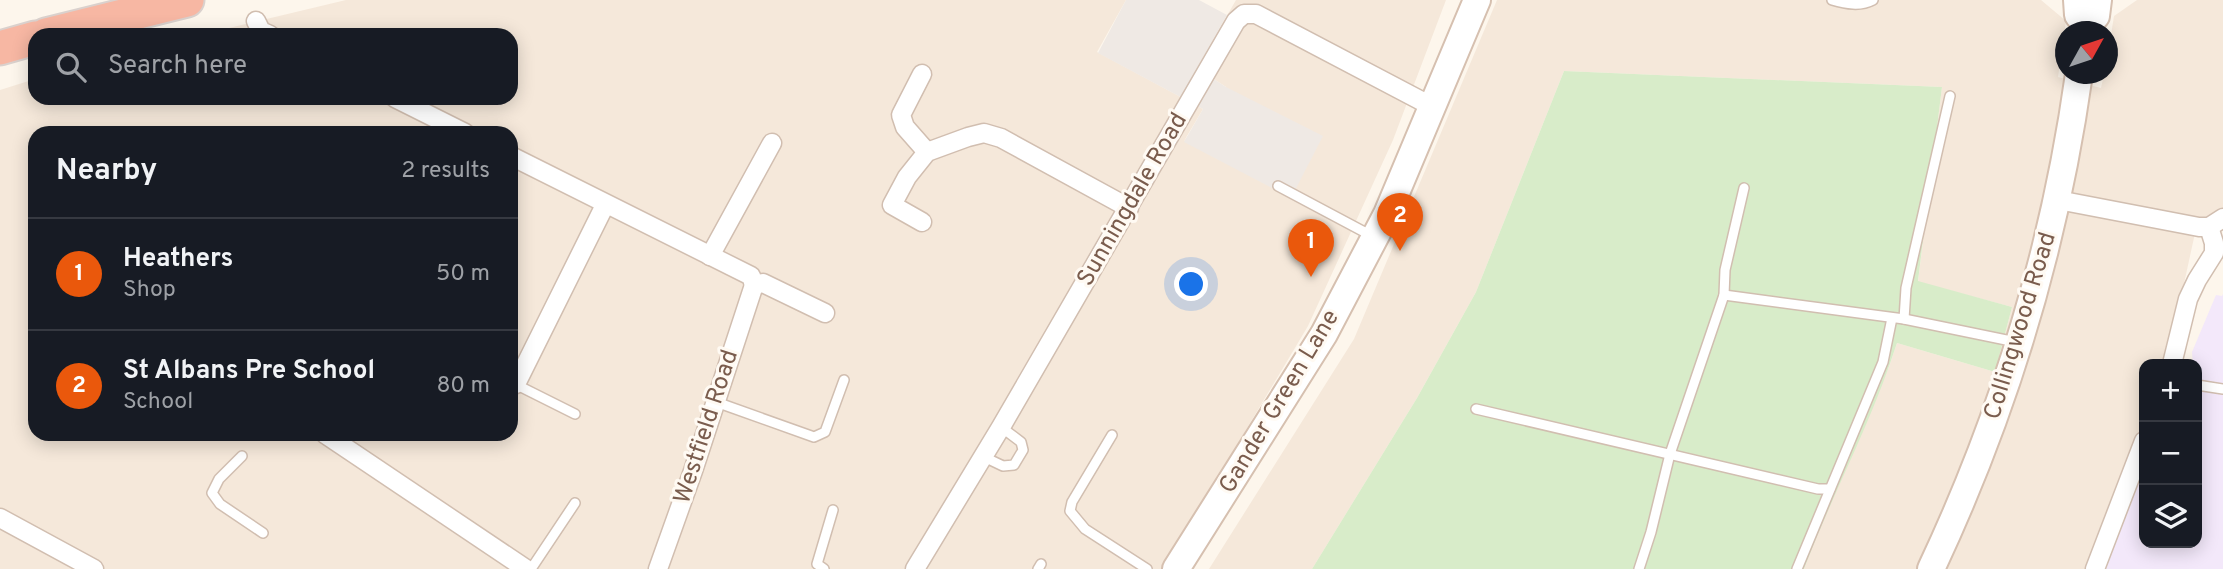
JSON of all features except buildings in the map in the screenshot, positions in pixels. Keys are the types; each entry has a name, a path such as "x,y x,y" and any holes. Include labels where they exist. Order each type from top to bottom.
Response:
{"highway":[{"path":"74,28 187,0"},
{"path":"0,48 28,40"}],"street":[{"name":"Gander Green Lane","path":"1175,569 1324,334 1375,238 1477,0"},
{"path":"2083,19 2096,16 2098,0"},
{"name":"Sunningdale Road","path":"915,569 1001,427 1236,21 1244,14 1256,14 1433,107"},
{"path":"256,21 260,28"},
{"path":"922,74 901,115 905,127 927,152"},
{"name":"Collingwood Road","path":"1931,569 1993,421 2020,343 2058,200 2078,84"},
{"path":"409,105 451,126"},
{"path":"922,222 892,205 907,177 927,152 968,136 984,133 1092,186 1129,208"},
{"path":"710,256 772,143"},
{"path":"518,160 751,276 754,285 763,283 825,313"},
{"path":"2058,200 2217,233 2214,253 2188,299 2173,359"},
{"path":"518,373 605,205"},
{"name":"Westfield Road","path":"658,569 754,285"},
{"path":"340,441 526,569"},
{"path":"2095,569 2139,454"},
{"path":"0,518 94,569"}],"lane":[{"path":"1832,0 1852,5 1870,3 1873,0"},
{"path":"1903,319 1906,288 1950,96"},
{"path":"1278,186 1375,238"},
{"path":"1639,569 1651,533 1670,454 1724,295 1725,270 1744,188"},
{"path":"1724,295 1903,319 2020,343"},
{"path":"1797,569 1883,362 1892,318"},
{"path":"716,402 814,437 825,432 844,380"},
{"path":"518,386 575,414"},
{"path":"2202,386 2223,389"},
{"path":"1476,409 1818,489 1830,489"},
{"path":"982,456 1003,466 1014,465 1024,450 1021,442 1001,427"},
{"path":"1112,435 1072,502 1070,511 1085,529 1147,569"},
{"path":"242,456 219,479 212,493 220,504 263,533"},
{"path":"531,569 575,503"},
{"path":"824,569 817,564 833,510"}],"shaded area":[{"path":"346,0 1126,0 1097,52 1203,109 1184,141 1226,87 1197,68 1236,0 1446,0 1393,140 1308,326 1163,569 0,569 0,90 28,81 28,105 518,105 518,28 229,28"},
{"path":"1126,0 1199,0 1227,15 1197,68 1226,87 1323,136 1291,198 1184,142 1203,109 1098,53"},
{"path":"1497,0 2041,0 2066,21 2055,21 2055,84 2085,84 2101,88 2102,84 2118,84 2118,21 2113,21 2114,16 2137,0 2223,0 2223,231 2197,224 2173,334 2165,359 2139,359 2139,437 2087,569 1804,569 1897,343 1995,372 2012,307 1918,282 1942,87 1564,71 1476,292 1417,398 1312,569 1209,569 1354,339"},
{"path":"2223,294 2223,569 2106,569 2139,473 2139,548 2202,548 2202,359 2193,359 2192,352 2216,295"}],"green space":[{"path":"1564,71 1942,87 1918,281 2012,307 1995,372 1897,343 1876,401 1804,569 1312,569 1417,398 1476,292"}],"place":[{"name":"St Albans Pre School","path":"1400,251"},
{"name":"Heathers","path":"1311,277"}]}
